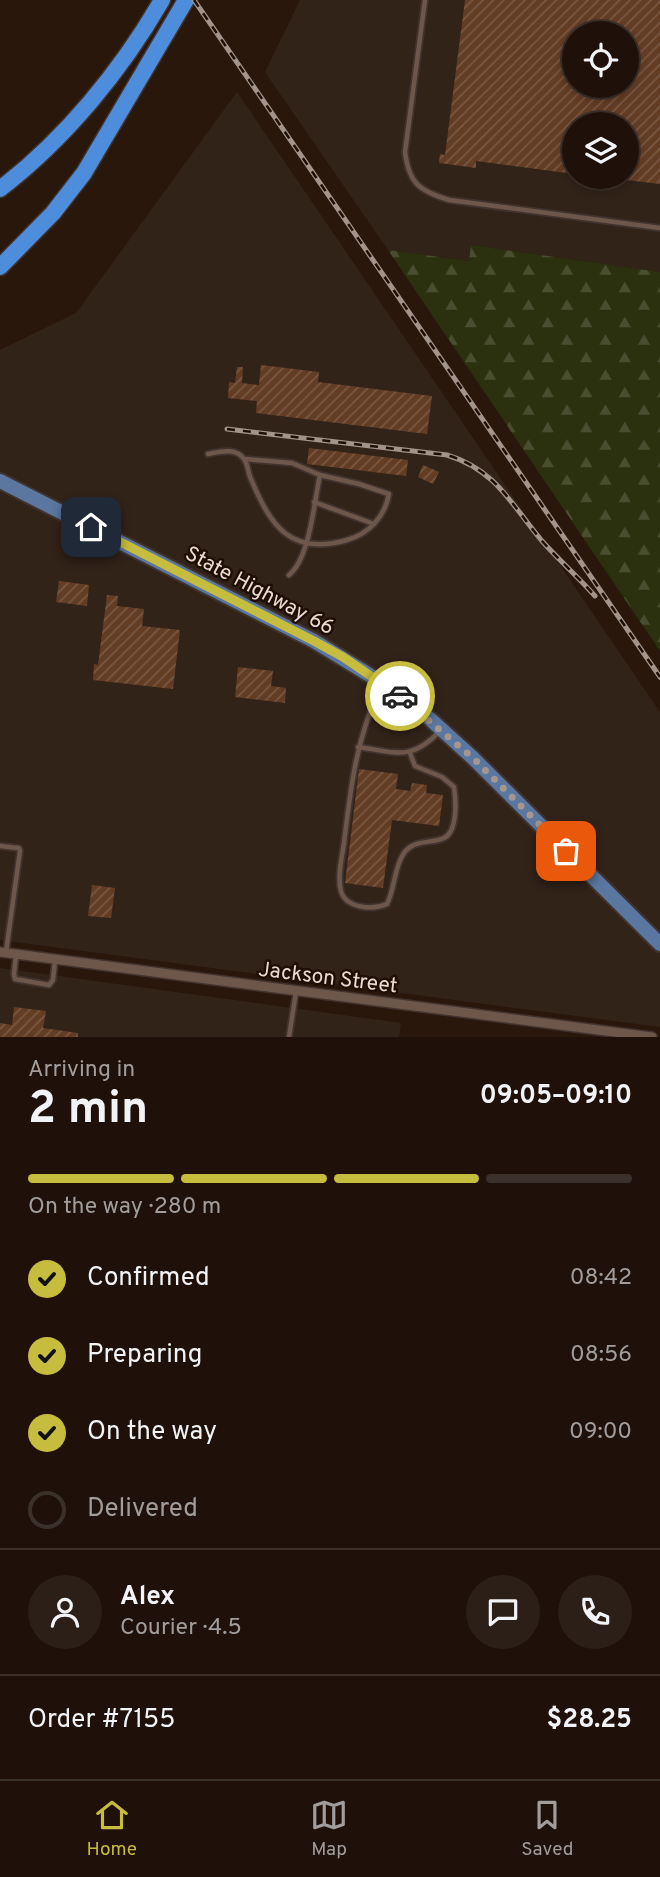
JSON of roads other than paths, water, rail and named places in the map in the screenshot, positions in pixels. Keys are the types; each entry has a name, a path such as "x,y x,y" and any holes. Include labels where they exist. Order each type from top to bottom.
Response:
{"highway":[{"path":"0,188 16,177 58,136 99,90 142,35 162,0"},
{"path":"0,267 37,231 84,173 186,0"}],"main road":[{"name":"State Highway 66","path":"0,481 314,641 382,682 441,729 660,944"}],"street":[{"name":"Jackson Street","path":"8,953 652,1037"}],"lane":[{"path":"425,0 405,152 407,171 416,183 429,194 449,200 660,228"},
{"path":"208,454 228,451 245,459 250,477 269,516 290,538 305,544 356,538 374,524 387,507 389,494 320,475 292,463 245,459"},
{"path":"289,575 296,569 305,544 320,475"},
{"path":"314,502 374,524"},
{"path":"382,682 369,711 353,769 340,889 349,902 370,908 387,904 405,851 414,845 445,838 453,822 456,799 454,787 442,777 415,766 410,753"},
{"path":"358,747 410,753 426,745 441,729"},
{"path":"0,846 19,848 20,851 8,953 15,979 48,985 53,980 55,959"},
{"path":"289,1037 296,991"}],"railway":[{"path":"194,0 660,677"},
{"path":"227,429 447,455 464,461 501,490 542,541 595,596"}]}
